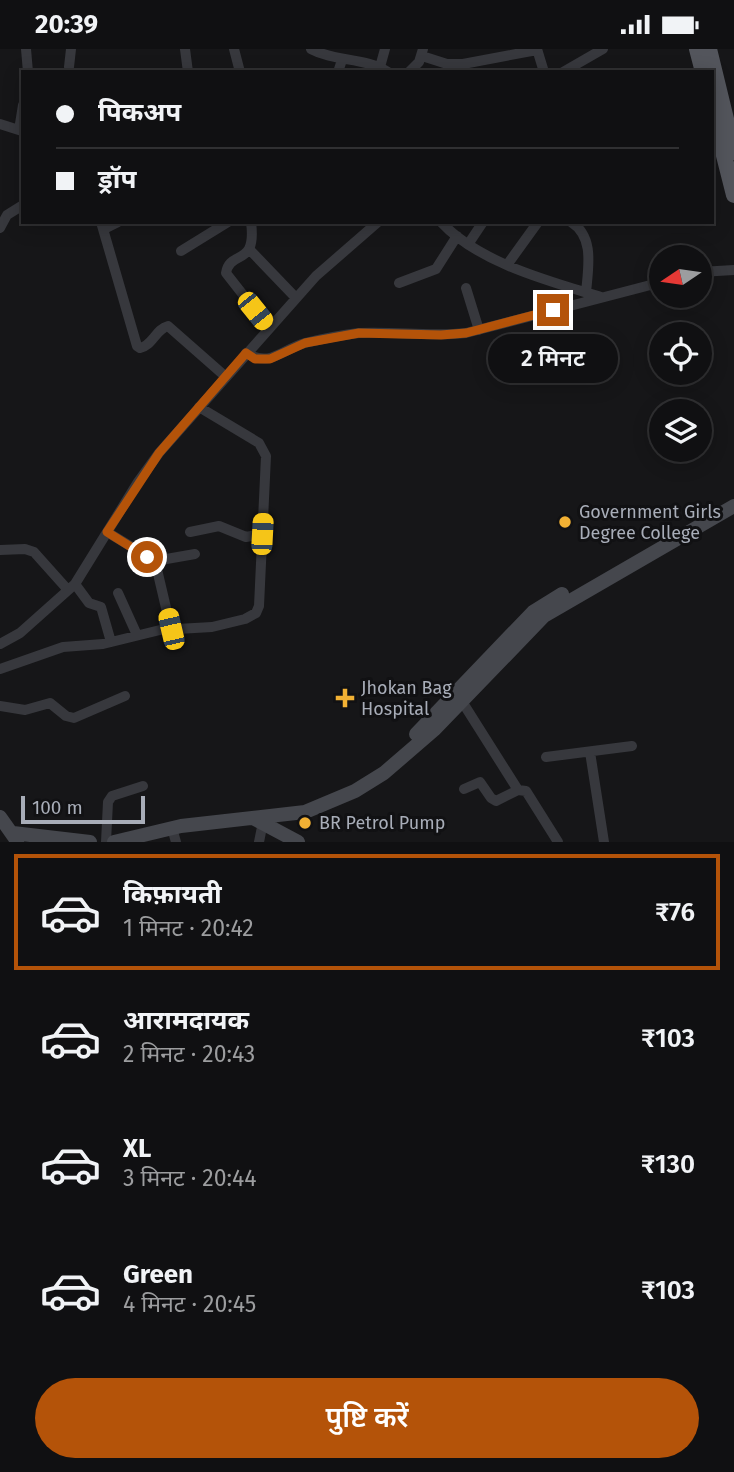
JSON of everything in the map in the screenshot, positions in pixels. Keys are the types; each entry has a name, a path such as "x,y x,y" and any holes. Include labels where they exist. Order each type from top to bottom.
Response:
{"main road":[{"path":"697,49 702,70"},
{"path":"709,49 734,152"},
{"path":"714,116 734,195"}],"street":[{"path":"26,49 28,70"},
{"path":"69,68 71,49"},
{"path":"185,49 188,70"},
{"path":"234,49 239,70"},
{"path":"311,49 322,55 365,62 384,69 385,49"},
{"path":"411,70 419,62 422,52 447,64 464,64 537,49 543,70"},
{"path":"566,70 603,49"},
{"path":"339,70 342,59"},
{"path":"0,124 21,130"},
{"path":"0,228 4,216 21,206"},
{"path":"181,251 225,224"},
{"path":"251,224 253,241 250,250 229,265 226,274 269,328"},
{"path":"0,645 20,632 72,587 159,453 296,297 376,224"},
{"path":"443,224 457,236 528,275 601,297"},
{"path":"469,243 483,224"},
{"path":"507,265 537,224"},
{"path":"573,224 582,232 589,249 586,293"},
{"path":"102,225 137,346 146,346 161,329 168,326 226,377"},
{"path":"399,283 436,269 457,236"},
{"path":"250,250 296,297"},
{"path":"712,271 734,270"},
{"path":"246,353 255,359 264,360 305,343 348,334 441,335 479,330 649,285"},
{"path":"466,288 479,330"},
{"path":"0,669 53,650 111,642 171,629 212,627 246,619 256,613 259,606 266,456 264,448 199,407"},
{"path":"281,815 297,805 356,781 403,747 457,694 523,622 546,603 734,496"},
{"path":"114,842 174,835 315,809 370,782 404,756 463,703 528,630 544,616 734,506"},
{"path":"190,532 219,526 246,537 262,534"},
{"path":"107,532 155,561 195,554"},
{"path":"0,550 25,549 34,552 89,603 101,607 111,642"},
{"path":"155,561 171,629"},
{"path":"118,593 138,635"},
{"path":"0,706 25,710 50,703 66,716 74,718 125,696"},
{"path":"463,703 518,790"},
{"path":"546,757 632,746"},
{"path":"590,752 604,842"},
{"path":"464,789 480,782 496,801 522,789 528,793 558,842"},
{"path":"106,842 108,802 112,796 143,786"},
{"path":"0,817 15,838 90,842"},
{"path":"258,820 259,842"},
{"path":"258,820 298,842"}],"place":[{"name":"Government Girls Degree College","path":"565,522"},
{"name":"Jhokan Bag Hospital","path":"345,698"},
{"name":"BR Petrol Pump","path":"305,823"}],"route":[{"path":"147,557 107,532 159,453 246,353 255,359 270,359 295,346 348,334 466,333 553,310"}]}
